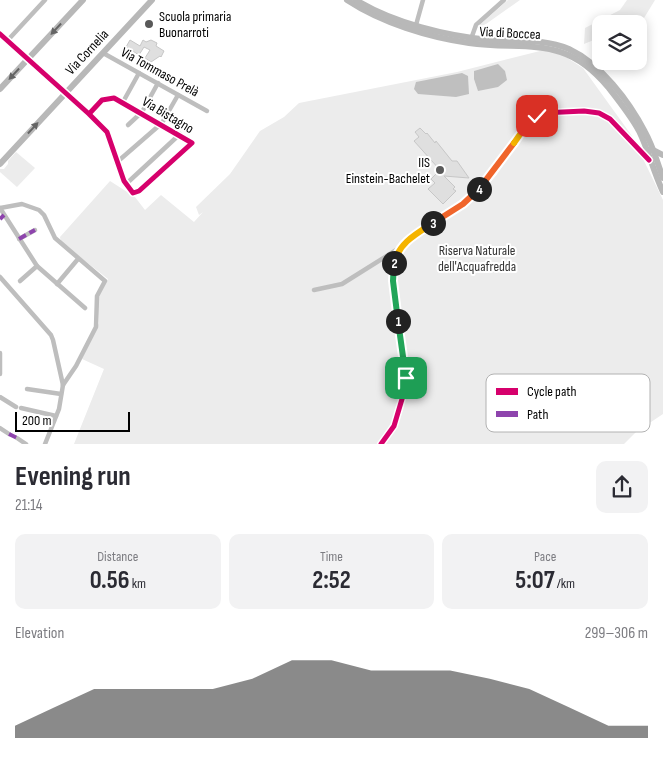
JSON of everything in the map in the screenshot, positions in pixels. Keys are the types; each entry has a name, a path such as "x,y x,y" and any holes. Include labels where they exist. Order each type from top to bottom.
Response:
{"street":[{"path":"8,40 45,0"},
{"path":"0,89 83,0"},
{"name":"Via di Boccea","path":"348,0 363,9 434,36 537,46 557,50 572,56 594,73 609,88 638,130 663,192"},
{"name":"Via di Boccea","path":"356,0 378,12 470,41 540,41 562,47 577,54 612,84 644,129 662,174"},
{"path":"416,25 422,0"},
{"path":"470,41 476,25 504,0"},
{"name":"Via Cornelia","path":"0,164 103,53 147,2"},
{"path":"0,34 107,132 116,163 126,185 180,134"},
{"name":"Via Tommaso Prelà","path":"103,53 207,111"},
{"path":"123,102 139,73"},
{"path":"128,125 142,112 158,83"},
{"path":"116,163 162,123 178,95"},
{"name":"Via Bistagno","path":"89,114 106,98 113,98 142,112 192,141 192,144 138,192 133,193 126,185"},
{"path":"314,290 342,284 401,247 414,235 458,208 475,194 494,172 525,126 539,115 553,111 593,112 608,118 649,160"},
{"path":"627,137 634,138 638,130"},
{"path":"627,137 663,155"},
{"path":"45,444 56,416 63,385 76,366 96,327 97,296 105,283 55,238 44,215 38,209 22,204 0,208 37,266 85,308"},
{"path":"0,219 4,215"},
{"path":"19,240 35,230"},
{"path":"381,444 394,426 406,386 393,281 394,264 401,247"},
{"path":"57,284 78,259"},
{"path":"20,281 37,266"},
{"path":"0,277 52,336 63,385"},
{"path":"0,353 0,374"},
{"path":"27,389 61,394"},
{"path":"0,397 19,408 56,416"},
{"path":"0,428 9,434"},
{"path":"17,438 26,444"}],"green space":[{"path":"508,0 520,0 486,24 476,28"},
{"path":"627,0 655,0 646,15 610,15 620,10"},
{"path":"592,24 592,41 584,44 585,28"},
{"name":"Riserva Naturale dell'Acquafredda","path":"544,50 561,54 583,68 632,136 663,200 663,414 650,423 650,374 486,374 486,432 636,432 624,444 74,444 104,369 82,359 99,323 98,296 108,279 61,242 60,237 110,181 135,197 145,210 161,195 194,222 203,212 199,215 196,207 230,174 260,131 284,117 299,103 457,72"},
{"path":"16,152 35,168 17,187 0,172 0,169 4,169"}],"shaded area":[{"path":"498,64 505,71 507,80 498,87 478,91 474,79 474,71"},
{"path":"462,73 468,76 469,94 456,97 418,94 414,89 416,82"}],"building":[{"path":"130,40 140,46 143,40 146,42 151,40 157,43 156,46 164,51 161,57 151,62 145,58 150,50 144,47 139,55 126,47"},
{"path":"420,128 435,143 436,141 452,161 457,161 469,178 444,176 455,187 453,189 456,191 443,204 428,189 435,183 431,179 440,170 414,141 419,137 415,132"}],"marked path":[{"path":"0,219 4,215"},
{"path":"19,239 35,230"},
{"path":"9,434 17,438"}],"cycle path":[{"path":"0,34 89,114 102,100 114,98 192,143 139,191 133,193 124,181 107,132 89,114"},
{"path":"381,444 394,426 405,389 404,364 393,277 396,257 404,243 473,196 493,173 528,123 542,113 584,111 599,113 610,119 649,160"}],"place":[{"name":"Scuola primaria Buonarroti","path":"149,24"},
{"name":"IIS Einstein-Bachelet","path":"440,170"}],"route":[{"path":"406,378 393,281 393,268 398,252 404,243 414,235 458,208 475,194 494,172 525,126 537,116"}]}
